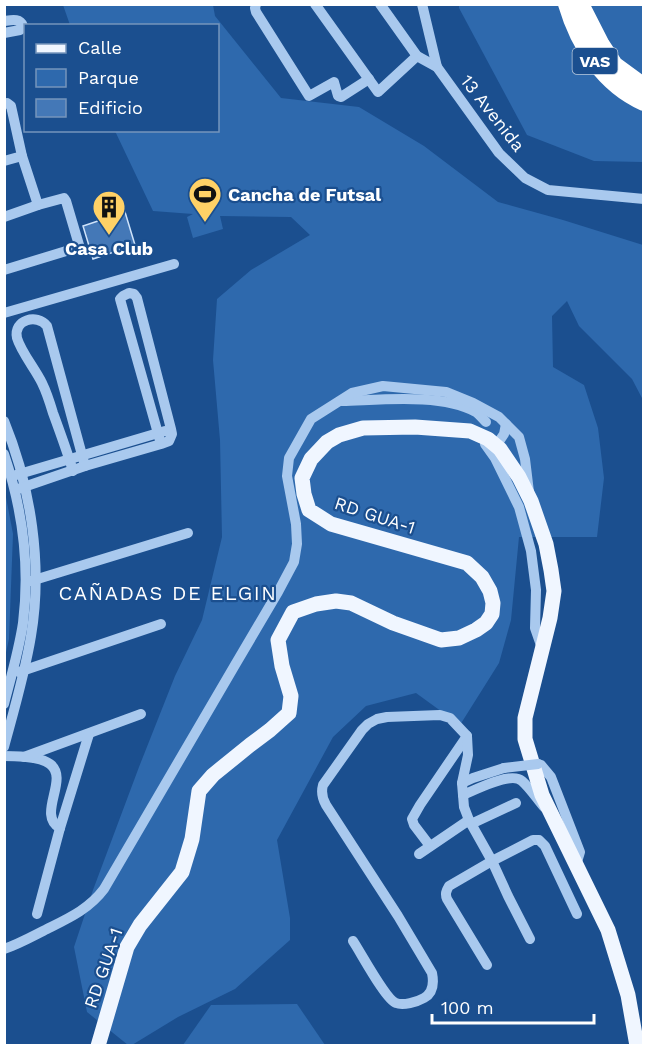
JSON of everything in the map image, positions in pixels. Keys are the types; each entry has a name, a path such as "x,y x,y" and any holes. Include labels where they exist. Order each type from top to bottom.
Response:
{"highway":[{"name":"VAS","path":"567,4 574,26 603,73 644,102"},
{"name":"VAS","path":"580,4 614,65 644,87"}],"main road":[{"name":"RD GUA-1","path":"98,1046 127,947 140,925 182,872 192,839 199,790 289,713 291,696 282,666 278,640 293,612 316,604 336,601 351,603 393,623 441,640 459,638 476,630 486,623 492,614 493,603 490,591 482,577 467,563 330,524 309,510 302,478 311,459 327,442 339,435 363,428 415,427 470,431 488,439 490,445 510,463 531,501 546,544 554,591 550,618 525,718 525,739 542,795 608,930 628,995 637,1046"}],"street":[{"path":"256,4 256,12 309,96 334,82 338,96 341,97 369,79"},
{"path":"315,4 378,92 417,56"},
{"name":"13 Avenida","path":"380,4 417,56 437,67 499,153 525,178 548,190 644,199"},
{"path":"422,4 437,67"},
{"path":"4,21 18,20 23,26 20,30 4,33"},
{"path":"4,104 8,103 11,106 22,156 38,205"},
{"path":"4,161 22,156"},
{"path":"4,217 38,205 65,199 79,245 76,248 4,270"},
{"path":"4,313 174,264"},
{"path":"15,490 83,461 160,439 169,441 172,434 171,429 137,298 134,294 129,293 120,299 160,439"},
{"path":"71,465 43,384 18,339 16,330 24,321 39,319 47,326 83,461"},
{"path":"4,949 78,913 105,889 279,592 294,562 297,544 296,524 287,476 289,458 311,419 352,393 384,386 446,392 480,406 499,417 519,437 525,459 531,501"},
{"path":"339,401 424,399 457,405 478,413 486,422"},
{"path":"4,421 17,475 15,490 26,569 30,581"},
{"path":"506,424 504,434 490,445 519,507 531,551 536,590 535,628 543,648"},
{"path":"4,454 26,486 33,540 30,581 33,621 18,673 4,747"},
{"path":"17,475 71,465"},
{"path":"30,581 188,533"},
{"path":"4,704 18,673 161,624"},
{"path":"24,757 141,714"},
{"path":"353,941 394,1003 420,1000 430,991 433,982 432,973 322,796 323,785 368,724 376,719 387,717 440,715 450,718 466,736 468,755 462,783 464,807 530,939"},
{"path":"37,914 89,734"},
{"path":"430,846 412,819 466,736"},
{"path":"4,756 24,757 49,763 56,772 51,819 60,828"},
{"path":"462,783 504,768 541,765 551,777 580,852 576,865"},
{"path":"463,795 508,778 518,778 553,819"},
{"path":"419,854 470,822 516,803"},
{"path":"487,965 447,899 446,890 492,861 533,840 539,840 545,846 577,914"}],"green space":[{"path":"63,5 213,5 215,16 281,98 359,107 424,146 498,202 643,245 643,400 632,379 579,326 567,301 552,316 553,367 584,385 598,428 604,478 597,537 519,537 511,620 499,663 460,725 416,693 366,706 333,737 277,840 290,918 290,940 235,989 178,1017 132,1045 128,1045 87,1012 74,947 139,767 175,676 202,620 222,537 220,440 213,360 217,299 251,270 310,235 291,217 220,216 223,229 193,238 187,217 193,214 153,211 115,132 219,132 219,24 70,24"},
{"path":"459,5 643,5 643,162 594,161 527,135"},
{"path":"5,492 13,534 9,639 5,657"},
{"path":"297,1004 325,1045 183,1045 211,1005"}],"building":[{"name":"Casa Club","path":"125,212 135,245 93,259 83,226"}],"place":[{"name":"Cancha de Futsal","path":"205,223"},
{"name":"Casa Club","path":"109,236"}],"district":[{"name":"CAÑADAS DE ELGIN","path":"168,593"}]}
